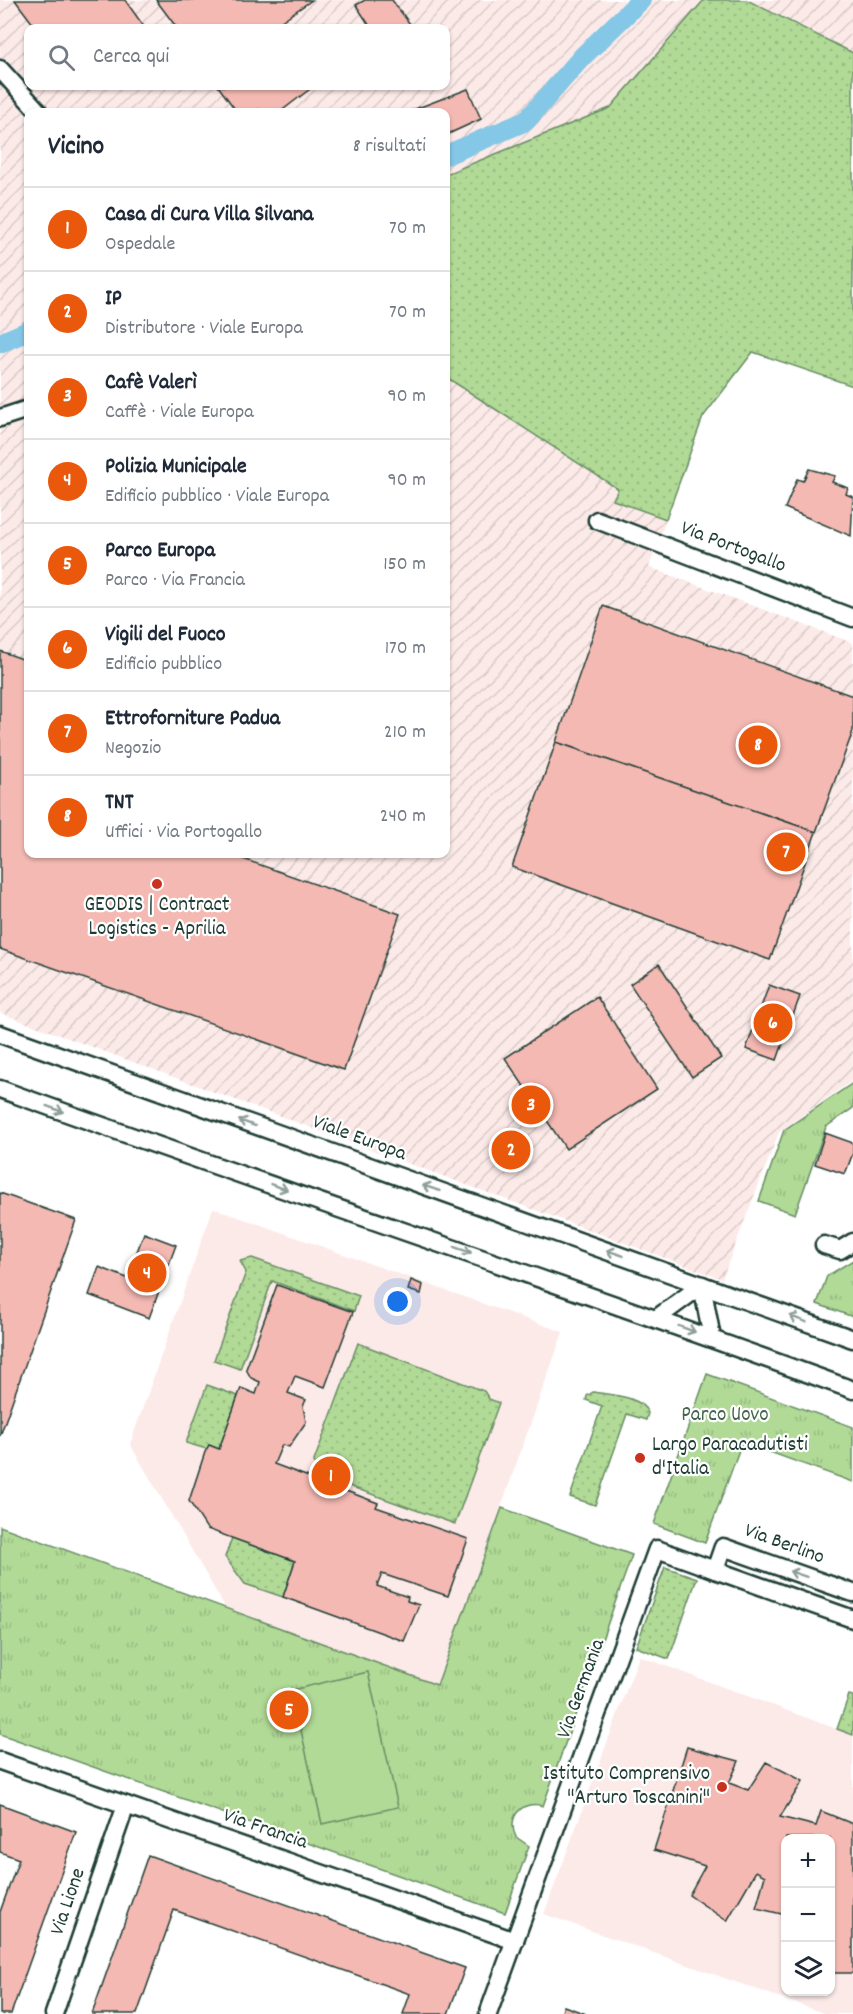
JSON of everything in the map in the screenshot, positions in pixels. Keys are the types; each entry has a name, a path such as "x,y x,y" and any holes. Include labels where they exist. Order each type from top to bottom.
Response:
{"street":[{"path":"0,69 35,108"},
{"path":"0,418 24,410"},
{"name":"Via Portogallo","path":"597,520 853,618"},
{"name":"Viale Europa","path":"0,1034 853,1339"},
{"path":"0,1089 657,1318 853,1390"},
{"path":"824,1245 840,1250 853,1242"},
{"path":"657,1318 702,1285 712,1338"},
{"name":"Via Berlino","path":"715,1570 723,1547 853,1593"},
{"name":"Via Germania","path":"488,2014 657,1549 715,1570"},
{"path":"715,1570 853,1619"},
{"name":"Via Francia","path":"0,1761 515,1941"},
{"name":"Via Lione","path":"54,2014 126,1805"}],"shaded area":[{"path":"0,0 853,0 853,386 753,352 703,417 649,567 853,643 853,1080 779,1132 722,1279 0,1013"},
{"path":"213,1208 563,1332 438,1685 225,1607 130,1444"},
{"name":"Istituto Comprensivo \"Arturo Toscanini\"","path":"639,1656 853,1735 853,2014 826,2014 544,1914"}],"green space":[{"path":"704,0 747,0 853,53 853,386 753,352 703,417 666,519 613,500 618,489 450,380 450,172 610,108"},
{"path":"853,1083 853,1108 826,1127 795,1214 759,1201 784,1130"},
{"path":"252,1258 359,1296 354,1311 272,1281 240,1369 214,1360 246,1272 240,1261"},
{"path":"853,1260 853,1317 817,1304 827,1276"},
{"path":"358,1343 484,1391 489,1399 499,1403 455,1524 318,1475 314,1461"},
{"name":"Parco Uovo","path":"707,1374 853,1427 853,1482 742,1442 705,1543 654,1524"},
{"path":"207,1385 238,1396 219,1449 209,1445 207,1449 186,1443"},
{"path":"593,1392 632,1399 644,1407 648,1413 646,1420 627,1414 595,1505 570,1497 602,1406 586,1400 587,1396"},
{"path":"502,1508 632,1555 543,1806 529,1805 518,1812 515,1817 513,1830 516,1837 529,1846 505,1913 0,1734 0,1526 437,1685"},
{"path":"232,1538 295,1561 283,1597 245,1584 225,1557"},
{"path":"665,1567 697,1578 669,1659 636,1647"},
{"path":"368,1672 398,1807 322,1824 292,1690"},
{"path":"849,1695 853,1696 853,1735 837,1729"}],"building":[{"path":"15,0 125,0 142,24 33,24"},
{"path":"156,0 312,0 277,24 174,24"},
{"path":"365,0 392,0 410,24 368,24 356,5"},
{"path":"468,89 481,119 450,133 450,108 418,108"},
{"path":"221,90 309,90 285,108 234,108"},
{"path":"809,469 835,476 832,482 848,488 846,494 853,497 851,536 785,508 797,479 803,481"},
{"path":"603,606 853,696 853,731 816,832 556,742"},
{"name":"GEODIS | Contract Logistics - Aprilia","path":"0,651 24,660 24,858 240,858 400,914 344,1070 0,949"},
{"path":"556,742 816,832 770,960 512,867"},
{"path":"659,964 721,1058 692,1077 630,984"},
{"path":"769,985 800,996 777,1060 746,1049"},
{"path":"597,997 657,1089 566,1149 505,1058"},
{"path":"825,1133 853,1143 853,1153 845,1174 815,1164"},
{"path":"0,1193 76,1220 0,1436"},
{"path":"144,1233 176,1245 149,1318 89,1295 99,1267 127,1278"},
{"path":"411,1280 423,1285 421,1294 408,1290"},
{"path":"277,1285 353,1312 325,1387 295,1376 288,1393 306,1400 303,1406 306,1422 289,1447 282,1445 274,1464 378,1503 376,1507 468,1539 448,1596 382,1574 377,1586 408,1597 407,1601 419,1605 404,1641 283,1597 295,1561 207,1529 189,1501 205,1452 209,1445 219,1449 241,1388 256,1394 260,1382 251,1378 246,1369"},
{"path":"687,1747 739,1761 729,1783 748,1790 766,1762 803,1781 780,1817 816,1826 821,1811 853,1824 853,1973 835,1973 835,1834 781,1834 781,1914 756,1908 765,1876 756,1871 727,1921 689,1895 705,1866 654,1850"},
{"path":"0,1804 76,1832 11,2014 0,2014 0,1912 19,1859 0,1852"},
{"path":"148,1855 465,1968 448,2014 403,2014 410,1994 174,1910 137,2014 92,2014"},
{"path":"564,2006 586,2014 561,2014"}],"waterway":[{"path":"450,153 526,121 582,57 641,0"},
{"path":"0,343 24,333"}],"place":[{"name":"TNT","path":"758,745"},
{"name":"Ettroforniture Padua","path":"786,852"},
{"name":"GEODIS | Contract Logistics - Aprilia","path":"157,884"},
{"name":"Vigili del Fuoco","path":"773,1023"},
{"name":"Cafè Valerì","path":"531,1105"},
{"name":"IP","path":"511,1150"},
{"name":"Polizia Municipale","path":"147,1273"},
{"name":"Largo Paracadutisti d'Italia","path":"640,1458"},
{"name":"Casa di Cura Villa Silvana","path":"331,1476"},
{"name":"Parco Europa","path":"289,1710"},
{"name":"Istituto Comprensivo \"Arturo Toscanini\"","path":"722,1787"}]}
